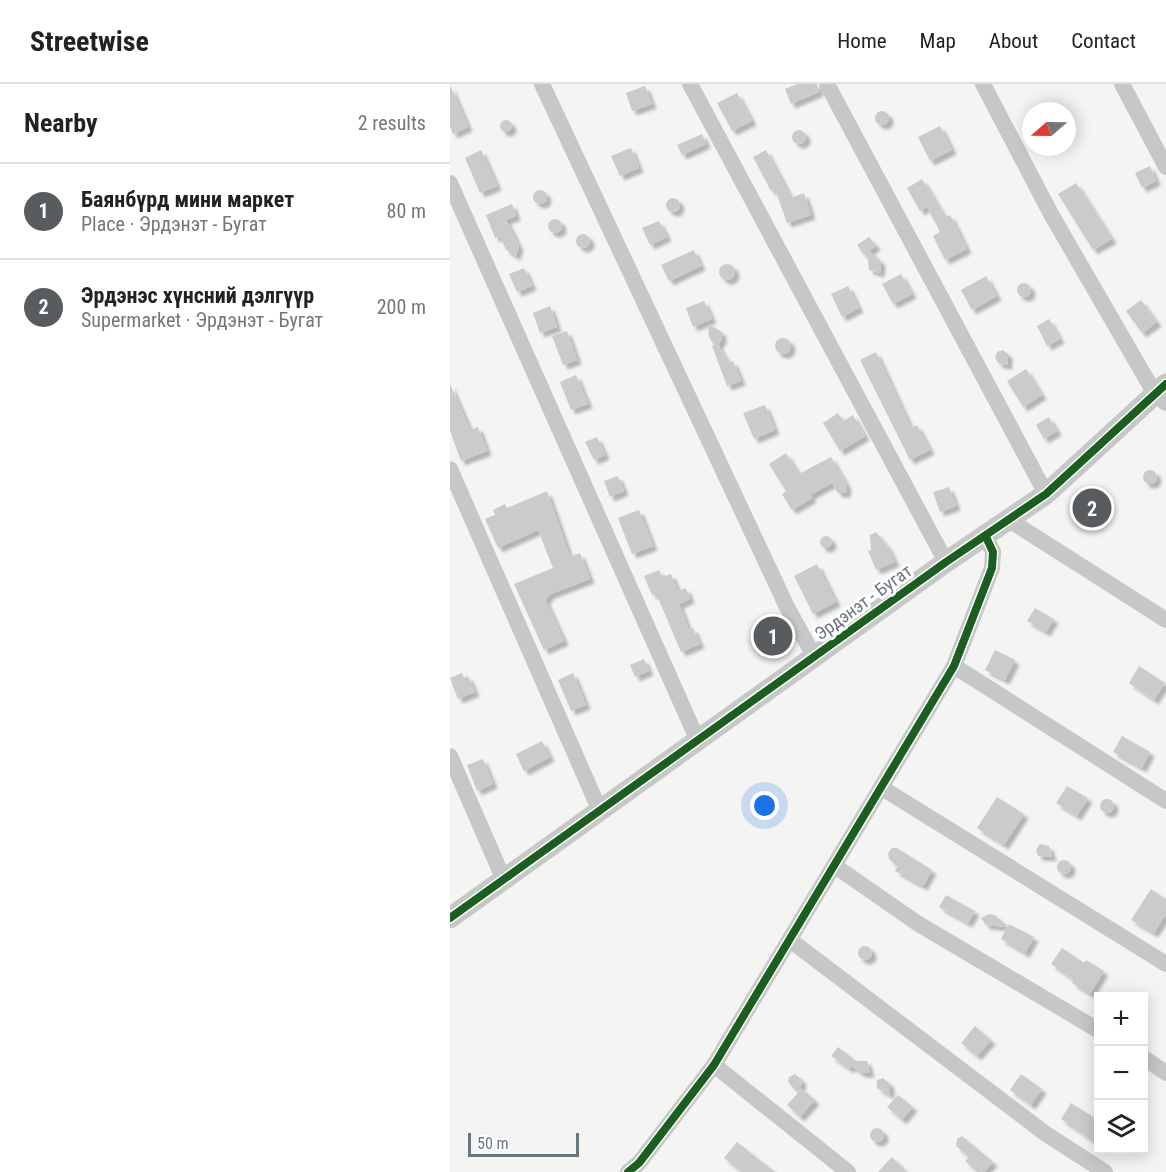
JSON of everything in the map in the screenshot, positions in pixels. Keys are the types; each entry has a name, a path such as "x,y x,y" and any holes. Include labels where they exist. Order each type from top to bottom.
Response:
{"street":[{"path":"542,84 787,607 814,656"},
{"path":"690,84 946,562"},
{"path":"827,84 1046,494"},
{"path":"982,84 1051,213 1162,394"},
{"path":"1122,84 1166,167"},
{"path":"450,183 698,741"},
{"name":"Эрдэнэт - Бугат","path":"450,918 946,562 986,537 1046,494 1162,394"},
{"path":"450,469 600,811"},
{"path":"1009,520 1166,620"},
{"path":"629,1171 639,1162 714,1065 954,666 992,568 993,552 986,537"},
{"path":"954,666 1166,801"},
{"path":"450,756 504,880"},
{"path":"882,788 1166,964"},
{"path":"835,866 917,923 1094,1028"},
{"path":"790,940 1046,1134 1105,1172"},
{"path":"1148,1061 1166,1073"},
{"path":"714,1065 848,1172"}],"building":[{"path":"797,84 817,84 819,92 791,104 785,89"},
{"path":"450,85 468,127 453,134 450,126"},
{"path":"645,86 652,104 632,111 626,93"},
{"path":"737,93 752,121 732,131 717,103"},
{"path":"879,111 885,111 889,118 885,125 879,125 875,121 875,115"},
{"path":"508,120 512,126 508,132 504,132 500,124"},
{"path":"940,126 952,150 930,161 918,137"},
{"path":"796,130 802,130 806,137 802,144 796,144 792,140 792,134"},
{"path":"702,134 706,144 682,155 677,145"},
{"path":"631,148 639,168 620,176 611,156"},
{"path":"481,150 497,186 480,193 465,158"},
{"path":"766,150 791,198 804,193 811,215 787,223 775,189 771,191 753,157"},
{"path":"1150,166 1156,181 1142,188 1135,173"},
{"path":"922,179 945,217 950,215 967,249 945,260 933,236 940,232 927,207 920,211 907,188"},
{"path":"1076,183 1112,239 1093,250 1058,194"},
{"path":"537,190 543,190 547,197 543,204 537,204 533,200 533,194"},
{"path":"670,198 676,198 680,205 676,212 670,212 666,208 666,202"},
{"path":"512,204 516,216 506,220 519,246 516,256 506,250 500,236 495,238 486,215"},
{"path":"555,219 560,221 562,226 560,231 555,233 550,231 548,226 550,221"},
{"path":"659,221 667,237 650,245 642,228"},
{"path":"583,234 588,236 590,241 588,246 583,248 578,246 576,241 578,236"},
{"path":"869,237 876,246 869,251 881,261 880,273 869,270 867,253 864,255 857,245"},
{"path":"694,250 701,266 669,281 661,265"},
{"path":"727,264 735,272 727,280 719,272"},
{"path":"524,268 532,286 517,292 509,274"},
{"path":"901,274 912,294 893,304 882,284"},
{"path":"986,276 997,296 972,310 961,290"},
{"path":"1021,283 1027,283 1031,290 1027,297 1021,297 1017,293 1017,287"},
{"path":"848,286 859,308 842,317 831,294"},
{"path":"1141,300 1157,322 1142,333 1126,311"},
{"path":"704,301 712,319 693,327 686,308"},
{"path":"550,306 557,327 540,333 533,313"},
{"path":"1049,319 1060,339 1047,346 1037,326"},
{"path":"708,324 722,332 722,339 718,345 729,363 733,361 741,381 727,386 712,346 714,345 709,337"},
{"path":"567,331 577,360 563,365 552,336"},
{"path":"783,338 791,346 783,354 775,346"},
{"path":"1003,350 1008,354 1008,365 999,364 995,358 997,352"},
{"path":"876,352 911,428 917,425 930,450 910,460 860,360"},
{"path":"1026,369 1042,395 1023,407 1007,381"},
{"path":"576,375 588,404 571,410 560,382"},
{"path":"450,384 470,430 478,427 487,451 461,461 450,431"},
{"path":"765,405 775,430 754,439 743,413"},
{"path":"838,413 843,421 853,415 865,436 840,451 823,423"},
{"path":"1049,417 1057,431 1044,439 1036,425"},
{"path":"597,437 605,455 594,460 585,442"},
{"path":"786,453 799,474 831,457 847,485 846,493 838,493 832,483 810,495 812,498 792,510 782,494 786,491 769,464"},
{"path":"1147,470 1153,470 1157,477 1153,484 1147,484 1143,480 1143,474"},
{"path":"618,476 624,491 610,497 604,481"},
{"path":"949,487 956,506 940,512 933,492"},
{"path":"547,491 570,557 580,553 590,579 548,595 549,597 545,599 564,641 544,650 514,584 553,568 538,530 498,548 485,519 495,515 493,510 505,504 507,508"},
{"path":"1094,494 1105,502 1090,521 1079,512"},
{"path":"639,510 653,546 632,554 618,518"},
{"path":"876,532 888,547 895,562 876,570 868,551 871,550 870,535"},
{"path":"828,536 832,542 828,548 824,548 820,540"},
{"path":"817,564 836,602 813,614 794,576"},
{"path":"659,570 662,577 671,574 678,591 686,588 690,599 679,604 689,630 693,628 700,644 681,652 656,593 652,595 644,576"},
{"path":"1035,608 1054,619 1046,632 1027,621"},
{"path":"780,622 788,638 765,650 757,633"},
{"path":"995,650 1015,660 1005,680 985,670"},
{"path":"644,659 649,671 635,677 630,665"},
{"path":"1139,666 1165,683 1154,700 1129,683"},
{"path":"462,673 464,678 468,676 475,692 458,699 450,678"},
{"path":"573,673 586,705 571,711 558,680"},
{"path":"1122,736 1150,752 1142,768 1113,752"},
{"path":"542,741 550,757 524,771 516,754"},
{"path":"483,759 493,784 477,791 467,765"},
{"path":"1067,786 1088,798 1077,816 1056,803"},
{"path":"997,797 1024,814 1004,845 977,828"},
{"path":"1104,799 1110,799 1114,806 1110,813 1104,813 1100,809 1100,803"},
{"path":"1040,844 1049,846 1052,857 1038,856 1036,850"},
{"path":"892,848 897,848 932,870 923,886 895,871 898,866 889,859 888,853"},
{"path":"1061,860 1067,860 1071,867 1067,874 1061,874 1057,870 1057,864"},
{"path":"1151,889 1166,899 1166,914 1154,933 1131,920"},
{"path":"946,895 975,911 968,923 939,907"},
{"path":"989,914 995,915 1008,927 1009,924 1034,937 1025,953 1001,939 1007,927 986,925 981,918"},
{"path":"865,946 870,948 872,953 870,958 865,960 860,958 858,953 860,948"},
{"path":"1062,948 1084,963 1086,960 1104,971 1090,994 1072,983 1074,980 1051,964"},
{"path":"975,1026 991,1040 977,1056 961,1043"},
{"path":"838,1047 856,1061 867,1061 870,1073 862,1073 851,1066 849,1069 831,1056"},
{"path":"795,1074 802,1080 800,1091 802,1089 815,1100 800,1117 787,1105 798,1093 788,1082 789,1077"},
{"path":"1021,1074 1042,1089 1031,1105 1010,1090"},
{"path":"883,1078 890,1084 890,1095 877,1088 877,1080"},
{"path":"898,1095 913,1107 902,1120 887,1107"},
{"path":"1071,1103 1094,1117 1094,1141 1061,1119"},
{"path":"877,1128 882,1130 884,1135 882,1140 877,1142 872,1140 870,1135 872,1130"},
{"path":"962,1136 993,1162 984,1172 978,1172 965,1161 969,1157 956,1146 957,1139"},
{"path":"737,1142 775,1172 742,1172 724,1158"},
{"path":"892,1157 907,1172 878,1172"}],"cycle path":[{"path":"450,918 946,562 1046,494 1166,384"},
{"path":"628,1172 639,1163 714,1065 954,666 992,568 993,552 986,537"}],"place":[{"name":"Эрдэнэс хүнсний дэлгүүр","path":"1092,508"},
{"name":"Баянбүрд мини маркет","path":"773,636"}]}
